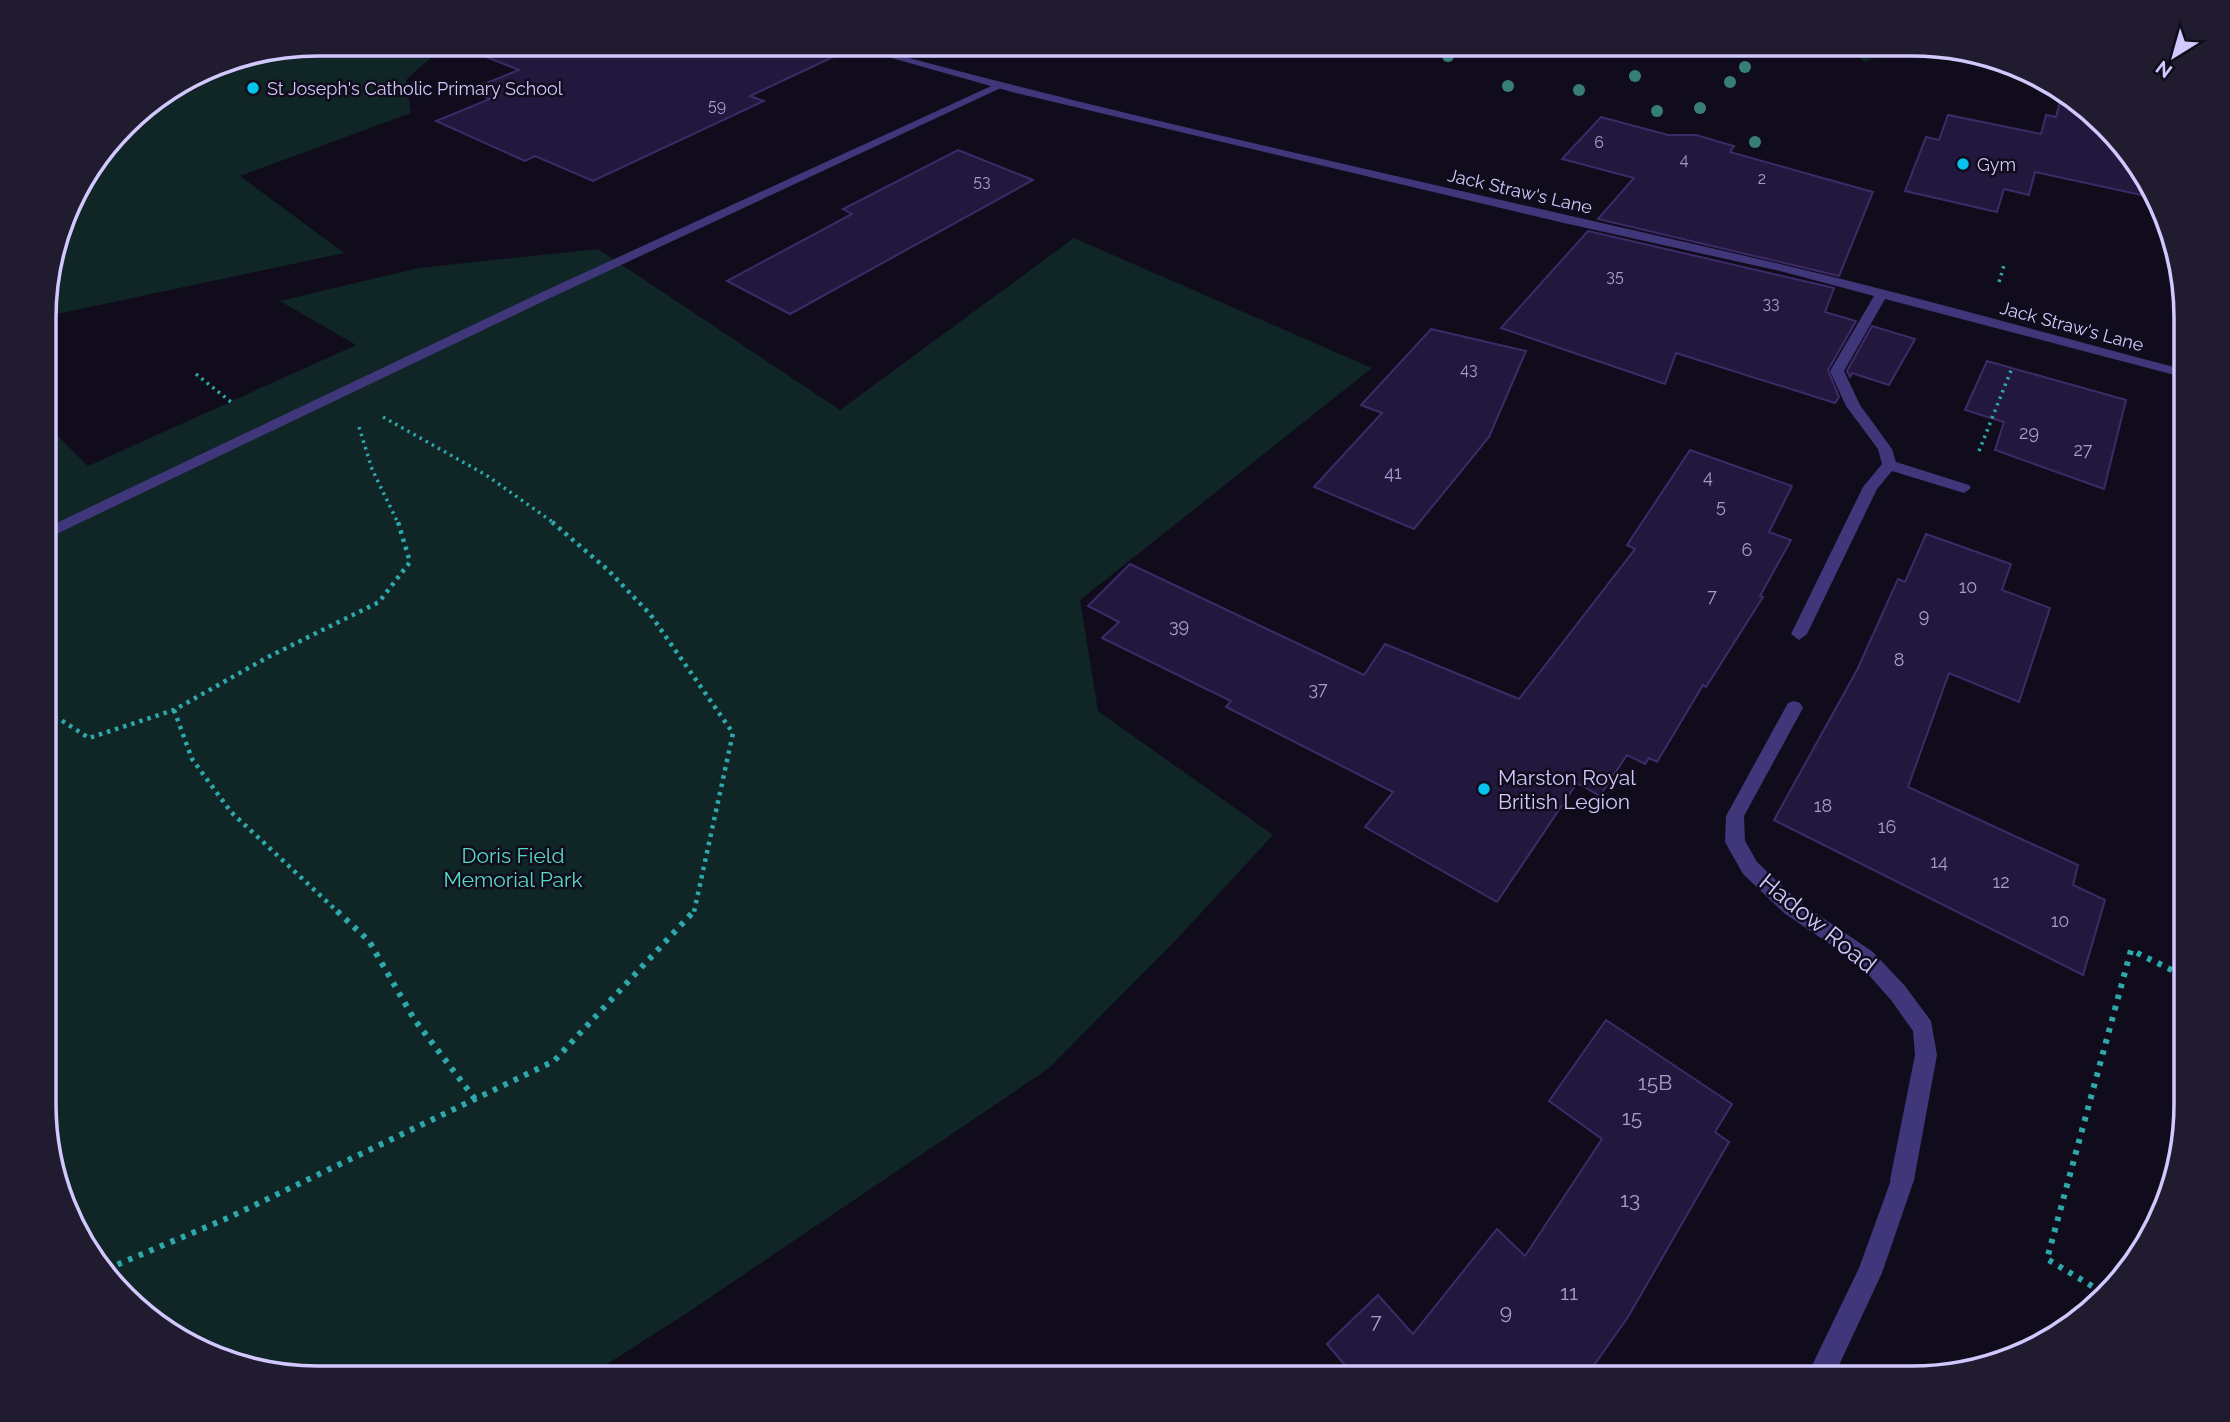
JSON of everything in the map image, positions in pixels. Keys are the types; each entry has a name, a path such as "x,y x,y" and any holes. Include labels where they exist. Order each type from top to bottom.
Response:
{"street":[{"name":"Jack Straw's Lane","path":"892,56 1000,85 1882,294 2174,371"},
{"path":"56,529 1000,85"},
{"path":"1882,294 1837,370 1853,406 1885,449 1889,465"},
{"path":"1889,465 1964,488"},
{"path":"1799,634 1870,487 1889,465"},
{"name":"Hadow Road","path":"1794,708 1735,816 1735,842 1750,868 1791,906 1866,958 1898,993 1923,1028 1926,1055 1902,1180 1870,1273 1825,1366"}],"path":[{"path":"1964,488 2026,332"},
{"path":"56,718 89,738 174,710 268,657 379,602 410,562 394,510 372,469 355,416 350,389"},
{"path":"113,1267 230,1217 554,1061 694,912 733,733 637,600 561,526 433,442 382,416 355,416"},
{"path":"174,710 192,760 231,812 369,942 414,1019 475,1099"},
{"path":"2097,1289 2047,1259 2131,950 2174,971"}],"green space":[{"path":"433,56 406,80 411,113 240,176 344,253 57,314 58,284 65,250 83,202 100,172 121,145 145,121 172,100 195,90 204,82 234,70 284,58"},
{"path":"1857,56 1878,56 1865,62"},
{"name":"Doris Field Memorial Park","path":"1074,238 1372,368 1080,600 1098,711 1273,835 1175,941 1048,1069 681,1317 604,1366 284,1364 250,1357 218,1346 172,1322 145,1301 121,1277 100,1250 83,1220 70,1188 58,1138 56,434 88,466 356,345 280,301 418,268 598,249 840,410"}],"building":[{"path":"484,56 835,56 750,96 764,101 593,181 535,156 525,161 436,121 490,99 469,90 519,70"},
{"path":"2060,101 2085,121 2120,159 2144,196 2035,172 2029,195 2004,189 1997,212 1905,191 1926,137 1939,140 1948,115 2041,134 2046,115 2056,117"},
{"path":"1601,117 1668,135 1696,135 1734,146 1730,152 1873,192 1839,276 1598,219 1634,178 1562,159"},
{"path":"958,150 1033,180 790,314 727,281 852,214 843,209"},
{"path":"1588,231 1834,288 1825,312 1856,321 1828,370 1839,397 1835,403 1676,353 1665,384 1501,328"},
{"path":"1872,326 1915,339 1889,385 1852,373 1850,377 1847,371"},
{"path":"1431,329 1526,351 1489,437 1414,529 1314,487 1382,413 1361,405"},
{"path":"1987,361 2126,400 2104,489 1995,450 2004,422 1965,410"},
{"path":"1690,450 1792,486 1769,532 1791,540 1760,596 1763,597 1706,687 1703,685 1657,762 1649,758 1645,764 1627,755 1600,796 1577,783 1497,902 1365,827 1393,792 1226,707 1231,701 1102,638 1119,622 1088,606 1130,564 1364,675 1385,644 1519,699 1635,549 1627,545"},
{"path":"1926,534 2011,564 2002,590 2050,608 2019,702 1949,673 1908,787 2078,865 2073,885 2105,900 2083,975 1774,820 1857,670 1898,579 1905,582"},
{"path":"1606,1020 1732,1104 1715,1132 1729,1142 1628,1317 1593,1366 1346,1366 1327,1344 1378,1295 1413,1334 1497,1229 1525,1256 1602,1139 1549,1101"}],"place":[{"name":"St Joseph's Catholic Primary School","path":"253,88"},
{"name":"Gym","path":"1963,164"},
{"name":"Marston Royal British Legion","path":"1484,789"}]}
